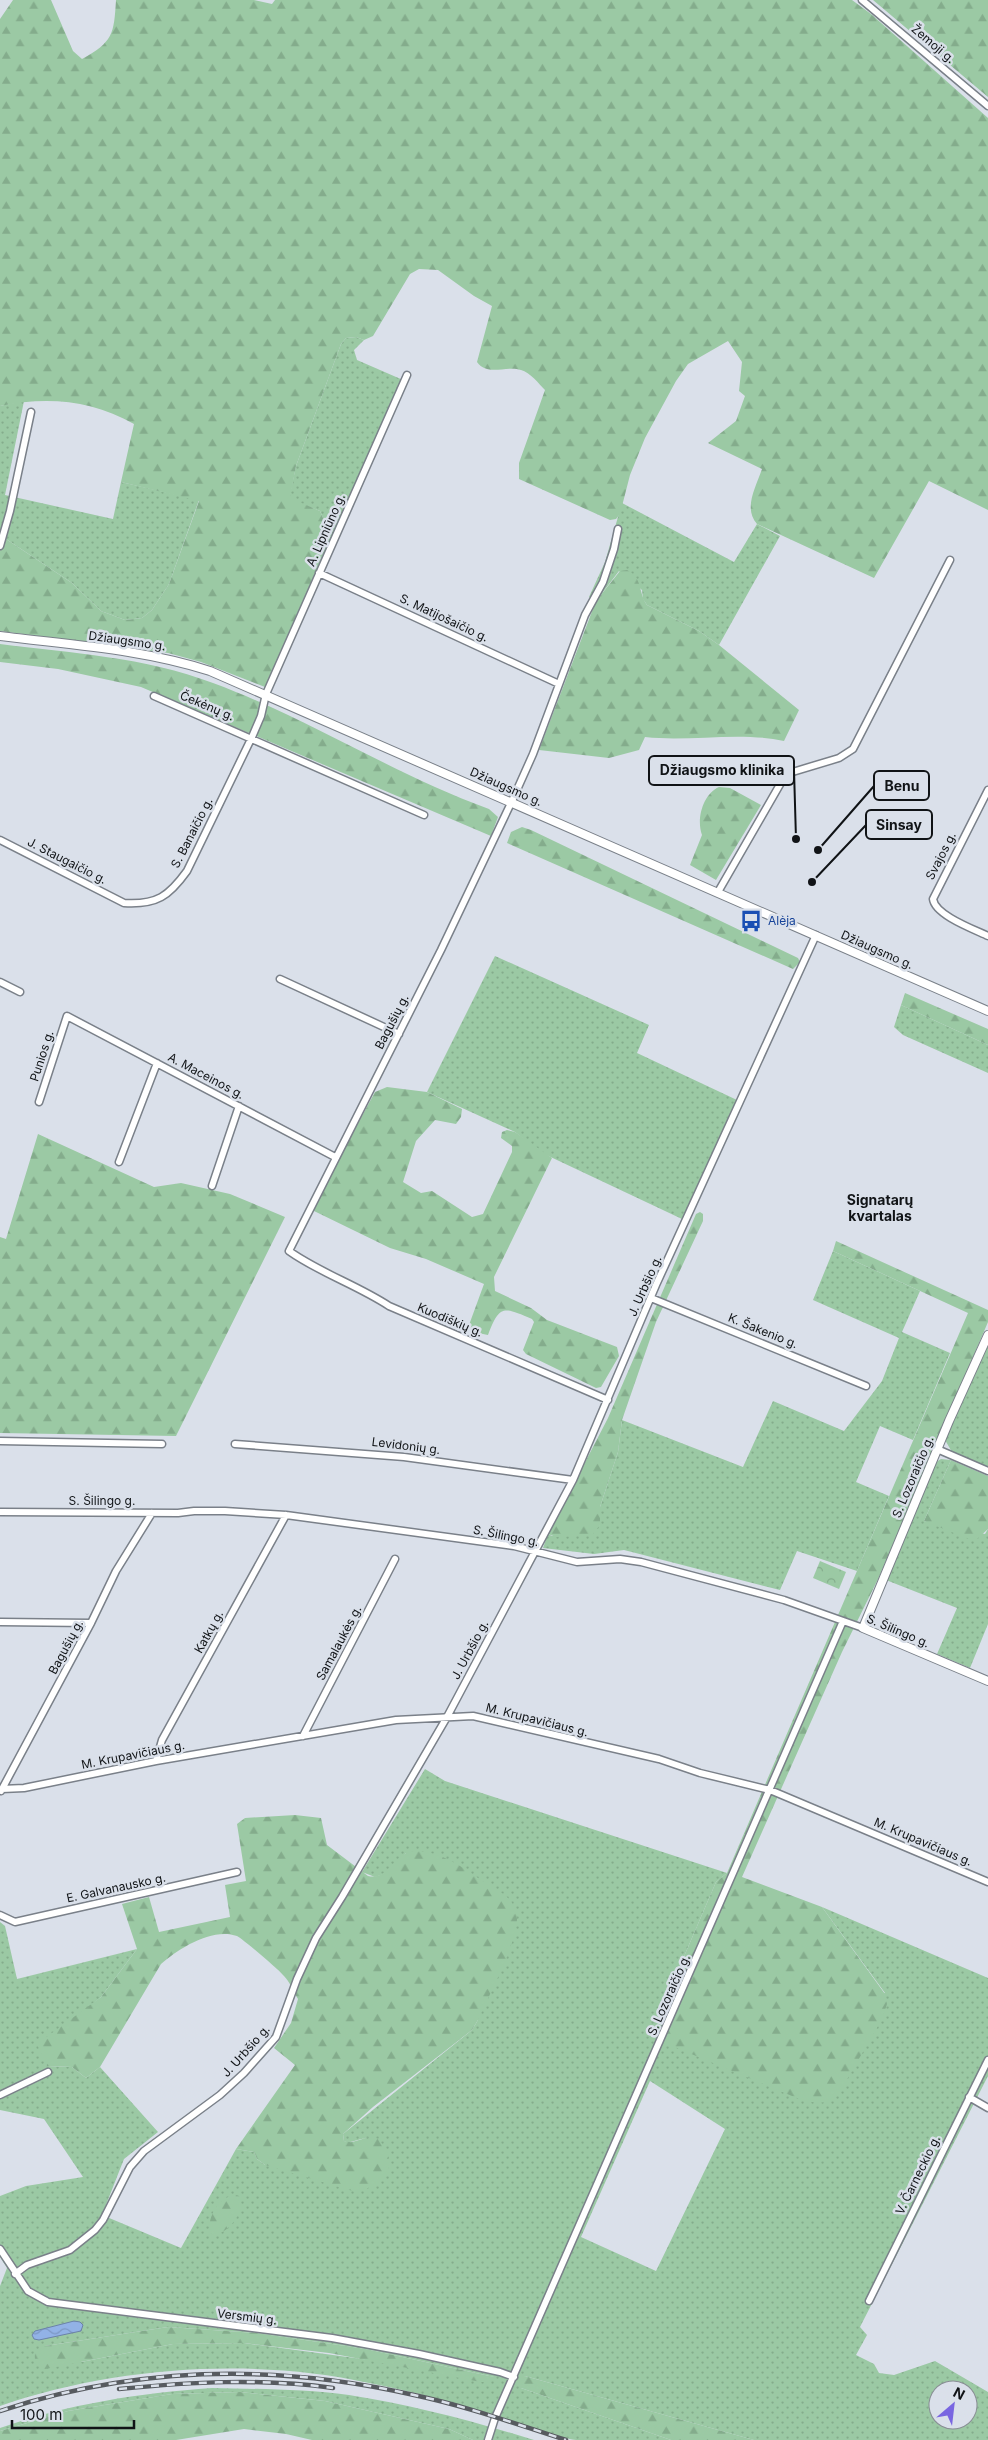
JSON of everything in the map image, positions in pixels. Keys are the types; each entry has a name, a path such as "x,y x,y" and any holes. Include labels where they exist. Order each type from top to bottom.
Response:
{"street":[{"name":"Žemoji g.","path":"862,0 988,106"},
{"name":"A. Lipniūno g.","path":"266,694 407,375"},
{"path":"0,546 10,511 31,412"},
{"name":"Bagušių g.","path":"289,1251 399,1034 512,801 533,754 585,615 602,582 614,549 618,529"},
{"path":"718,892 786,774 839,758 852,749 950,560"},
{"name":"S. Matijošaičio g.","path":"319,573 559,684"},
{"name":"Džiaugsmo g.","path":"0,636 146,654 176,660 210,671 512,801 988,1011"},
{"name":"S. Banaičio g.","path":"124,903 146,903 173,891 187,871 252,738 261,716 266,694"},
{"name":"Čekėnų g.","path":"154,696 252,738"},
{"path":"252,738 424,815"},
{"name":"Svajos g.","path":"988,790 933,899 934,904 941,912 988,936"},
{"name":"J. Staugaičio g.","path":"0,840 124,903"},
{"name":"J. Urbšio g.","path":"16,2274 27,2264 70,2250 96,2230 104,2220 130,2167 144,2151 220,2094 244,2073 276,2037 296,1979 316,1938 447,1717 573,1480 651,1298 816,935"},
{"path":"280,979 399,1034"},
{"path":"0,982 20,992"},
{"name":"A. Maceinos g.","path":"67,1016 335,1157"},
{"name":"Punios g.","path":"39,1102 67,1016"},
{"path":"119,1162 157,1063"},
{"path":"212,1186 239,1106"},
{"name":"Kuodiškių g.","path":"289,1251 300,1259 366,1290 389,1306 608,1400"},
{"name":"K. Šakenio g.","path":"651,1298 866,1386"},
{"name":"S. Lozoraičio g.","path":"863,1628 937,1449 988,1335"},
{"path":"0,1441 162,1444"},
{"name":"Levidonių g.","path":"235,1444 404,1457 573,1480"},
{"path":"937,1449 988,1471"},
{"name":"S. Šilingo g.","path":"0,1512 225,1511 286,1515 536,1550 546,1556 577,1562 620,1559 641,1562 784,1600 863,1628 988,1681"},
{"name":"Bagušių g.","path":"1,1790 91,1623 116,1572 152,1512"},
{"name":"Katkų g.","path":"156,1761 162,1740 286,1515"},
{"name":"Samalaukės g.","path":"303,1736 395,1559"},
{"name":"S. Lozoraičio g.","path":"488,2440 495,2418 844,1621"},
{"path":"0,1622 91,1623"},
{"name":"M. Krupavičiaus g.","path":"1,1790 24,1788 156,1761 396,1720 473,1716 558,1734 579,1742 677,1764 700,1773 770,1790 988,1882"},
{"name":"E. Galvanausko g.","path":"0,1915 15,1922 237,1872"},
{"name":"V. Čarneckio g.","path":"868,2301 988,2060"},
{"path":"0,2095 48,2072"},
{"path":"969,2097 988,2108"},
{"name":"Versmių g.","path":"0,2249 28,2291 48,2302 332,2338 419,2354 500,2372 514,2377"}],"green space":[{"path":"13,0 51,0 73,51 82,59 100,47 110,36 113,29 116,0 254,0 272,4 275,0 852,0 871,14 988,118 988,510 929,481 874,578 757,524 753,518 751,504 762,469 708,443 736,421 745,396 739,391 742,362 728,341 688,364 676,381 645,438 630,475 620,514 616,519 610,520 519,479 519,463 545,390 534,378 524,371 515,369 492,370 481,366 477,362 492,306 474,296 438,270 419,269 410,274 373,336 364,340 356,337 346,338 341,344 296,466 290,498 320,511 323,518 320,562 265,687 201,662 168,653 0,631 0,535 72,583 101,611 125,620 142,618 152,610 169,584 199,501 121,482 134,424 118,416 86,405 69,402 35,401 0,406 0,19"},
{"path":"873,0 988,0 988,97"},
{"path":"356,337 364,340 354,350 357,360 403,380 320,562 323,518 320,511 289,499 296,466 341,344 346,338"},
{"path":"24,401 5,495 113,519 121,482 199,500 169,584 152,610 142,618 125,620 101,611 72,583 0,535 0,406"},
{"path":"622,503 734,562 757,524 780,536 719,645 699,631 647,605 643,599 642,590 619,571 596,601 589,597 605,562"},
{"path":"627,570 636,577 647,605 699,631 799,710 784,741 749,737 645,737 639,750 609,758 539,750 596,601 620,571"},
{"path":"0,644 108,657 161,667 213,683 283,713 453,795 489,809 498,817 491,836 141,687 58,669 0,662"},
{"path":"719,787 730,788 761,805 716,880 690,865 702,835 700,822 702,808 713,790"},
{"path":"522,827 798,958 800,962 793,969 507,843 511,832"},
{"path":"495,956 649,1025 637,1053 737,1100 682,1219 540,1152 515,1132 427,1092"},
{"path":"905,993 988,1029 988,1045 901,1005"},
{"path":"901,1005 988,1045 988,1073 903,1035 894,1027"},
{"path":"387,1087 427,1092 462,1109 461,1117 456,1124 435,1120 416,1141 403,1182 421,1193 432,1191 472,1217 483,1214 512,1152 512,1146 501,1138 502,1132 507,1130 515,1132 552,1158 494,1277 495,1291 531,1308 547,1320 617,1347 619,1356 601,1387 596,1388 526,1354 523,1350 534,1322 532,1319 515,1312 504,1311 496,1318 488,1335 473,1332 469,1325 484,1284 426,1259 390,1248 314,1211 313,1206 375,1092"},
{"path":"38,1134 154,1187 181,1183 230,1194 285,1217 176,1436 0,1433 0,1237 6,1239"},
{"path":"700,1212 703,1214 703,1221 656,1322 622,1420 618,1452 600,1507 600,1525 592,1535 556,1537 548,1534 608,1418 696,1214"},
{"path":"836,1241 988,1310 988,1322 879,1577 842,1652 742,1877 822,1907 885,1994 887,2004 882,2019 838,2095 826,2102 818,2103 804,2101 665,2043 658,2027 658,2017 716,1882 727,1873 968,1313 833,1251"},
{"path":"833,1251 920,1291 902,1332 950,1353 913,1440 880,1426 856,1482 889,1496 857,1571 797,1551 780,1590 624,1550 594,1554 543,1548 548,1534 552,1536 600,1525 600,1507 618,1452 622,1420 743,1467 773,1401 844,1431 882,1381 899,1338 813,1300"},
{"path":"988,1346 988,1467 952,1452 945,1440"},
{"path":"941,1459 951,1460 924,1521 985,1534 988,1529 988,1624 970,1668 937,1654 957,1608 886,1580 936,1462"},
{"path":"951,1460 988,1476 988,1529 977,1539 969,1539 924,1521"},
{"path":"820,1561 846,1572 839,1589 813,1578"},
{"path":"425,1769 445,1781 727,1873 716,1882 658,2017 658,2027 885,1993 822,1907 988,1978 988,2076 860,2327 867,2335 856,2355 874,2364 879,2373 894,2375 935,2361 967,2380 928,2380 928,2430 978,2430 978,2386 988,2392 988,2440 754,2440 525,2376 521,2388 671,2440 568,2439 504,2418 403,2390 324,2375 278,2370 183,2370 136,2375 89,2382 0,2406 0,2286 7,2268 0,2257 0,2196 26,2186 83,2177 44,2119 0,2110 0,1922 5,1926 17,1979 137,1949 101,1997 84,2011 47,2066 72,2067 86,2078 100,2067 158,2132 124,2159 102,2215 181,2248 236,2149 254,2152 257,2159 265,2165 348,2143 344,2141 343,2134 472,2030 478,2020 406,1853 384,1874 375,1877 362,1872","holes":["650,2081 725,2129 656,2271 581,2237","168,2327 257,2333 366,2349 494,2377 244,2343 173,2344 81,2362 45,2346"]},
{"path":"295,1815 321,1818 327,1845 368,1876 382,1874 409,1852 416,1851 433,1854 457,1864 501,1893 512,1903 516,1913 516,1928 508,1954 472,2030 373,2107 343,2134 344,2141 348,2142 379,2139 389,2158 389,2168 382,2179 359,2192 265,2165 257,2159 254,2152 236,2149 295,2065 274,2048 291,2023 298,1999 281,1973 237,1936 217,1934 206,1937 186,1946 161,1964 100,2067 86,2078 72,2067 47,2066 37,2044 101,1997 137,1949 122,1904 149,1897 159,1932 230,1917 225,1885 246,1881 237,1824 245,1818"},
{"path":"234,2194 239,2196 241,2202 238,2214 230,2226 214,2235 209,2232 212,2214 223,2200"},
{"path":"168,2327 257,2333 366,2349 494,2377 489,2382 481,2382 329,2353 244,2343 173,2344 45,2369 38,2365 35,2359 35,2354 45,2346"},
{"path":"525,2376 754,2440 671,2440 521,2388 517,2384 519,2379"},
{"path":"212,2388 298,2390 349,2395 442,2414 534,2440 473,2440 449,2429 325,2401 240,2392 172,2394 68,2411 0,2431 0,2428 78,2406 158,2393"},
{"path":"240,2392 325,2401 449,2429 473,2440 312,2440 286,2434 244,2429 176,2440 0,2440 0,2431 68,2411 172,2394"}],"water":[{"path":"74,2321 80,2322 83,2325 81,2331 39,2340 34,2339 32,2335 35,2331"}],"railway":[{"path":"0,2411 51,2396 103,2385 154,2378 206,2374 258,2374 362,2385 433,2399 566,2440"},
{"path":"119,2389 226,2382 279,2383 333,2388"}],"place":[{"name":"Džiaugsmo klinika","path":"796,839"},
{"name":"Benu","path":"818,850"},
{"name":"Sinsay","path":"812,882"},
{"name":"Alėja","path":"751,921"}],"district":[{"name":"Signatarų kvartalas","path":"880,1208"}]}
